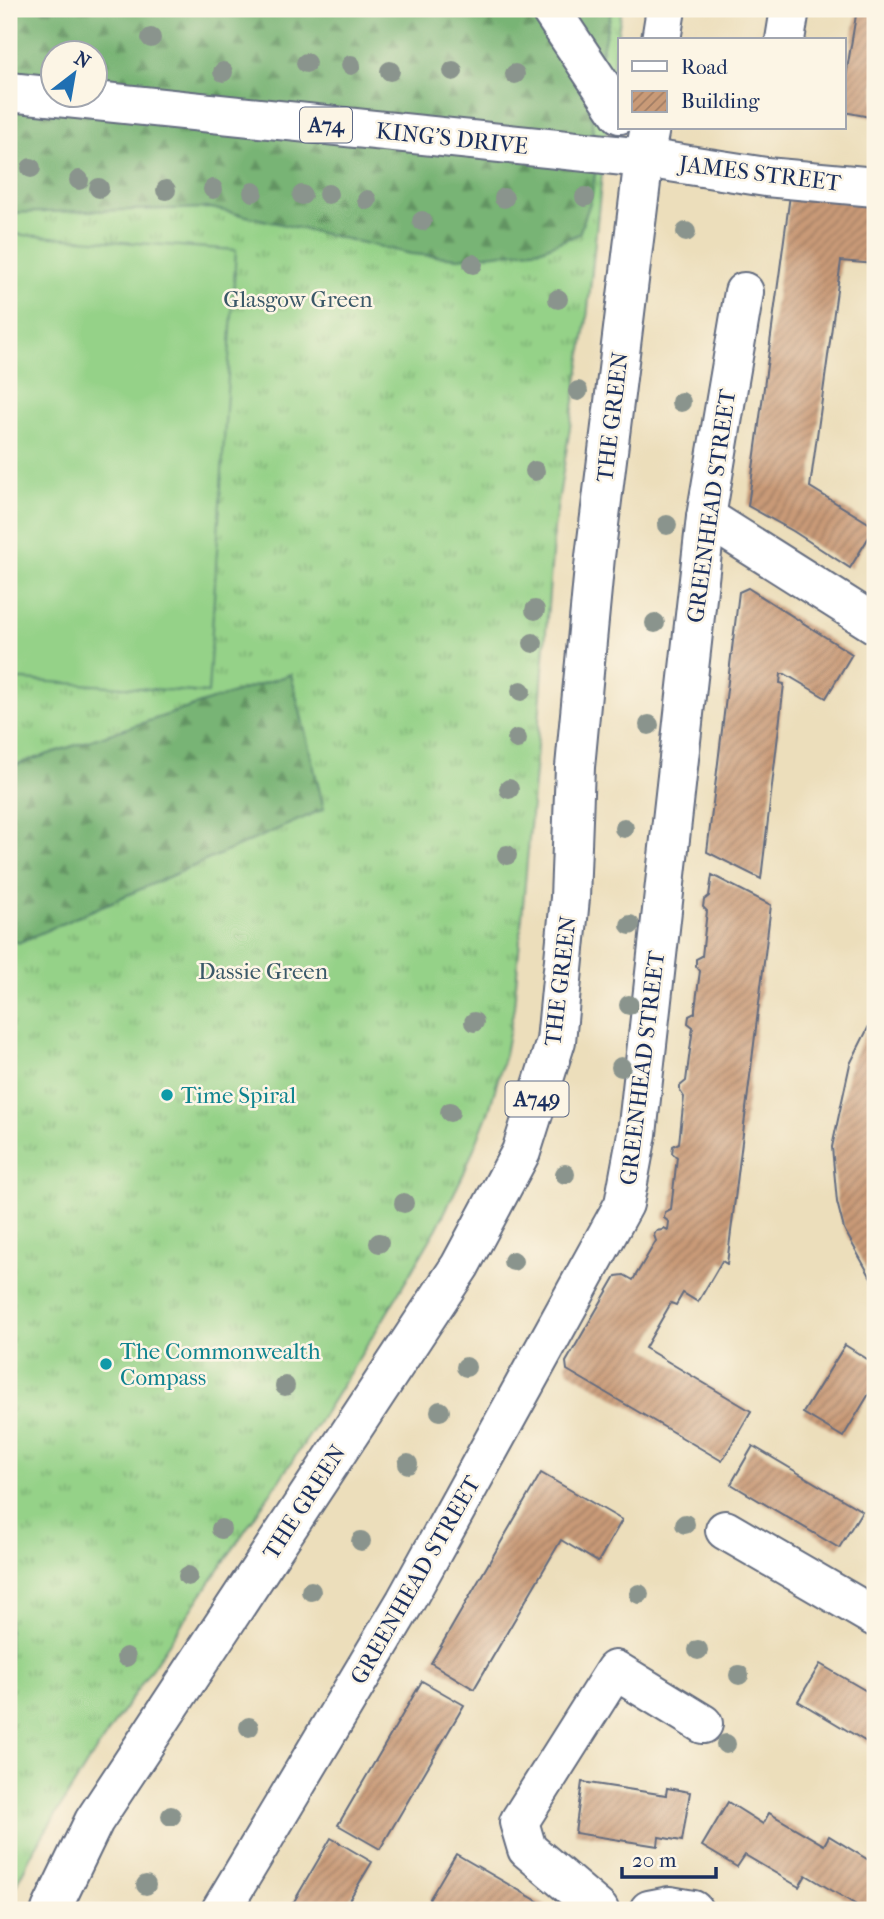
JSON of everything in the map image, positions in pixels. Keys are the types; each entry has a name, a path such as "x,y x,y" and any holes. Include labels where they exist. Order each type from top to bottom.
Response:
{"main road":[{"path":"550,9 618,103"},
{"path":"662,38 666,9"},
{"path":"785,38 790,9"},
{"name":"KING'S DRIVE","path":"9,92 640,133"},
{"name":"JAMES STREET","path":"640,133 766,177 875,187"},
{"name":"THE GREEN","path":"51,1910 94,1821 460,1266 521,1152 556,1041 569,898 575,767 640,133"},
{"name":"GREENHEAD STREET","path":"221,1910 405,1602 624,1204 637,1134 706,517 744,292"},
{"path":"706,517 875,624"},
{"path":"725,1530 870,1603"},
{"path":"599,1910 527,1849 519,1822 615,1670 704,1724"},
{"path":"649,1910 670,1906 693,1910"}],"green space":[{"name":"Glasgow Green","path":"9,9 622,9 615,49 587,319 554,529 514,1007 505,1054 489,1111 464,1173 437,1228 384,1318 322,1417 87,1764 32,1853 9,1899"},
{"path":"9,9 612,9 590,98 596,170 590,203 579,234 542,249 458,258 411,254 211,208 9,213"},
{"path":"9,234 236,250 208,693 9,679"},
{"path":"291,674 324,809 18,943 9,939 9,767"}],"building":[{"path":"857,9 875,9 875,118 846,112 846,76"},
{"path":"790,195 875,204 875,264 841,261 810,487 875,527 850,568 748,506"},
{"path":"748,588 852,654 826,698 781,674 780,683 784,684 761,879 707,852 739,592"},
{"path":"712,875 771,905 727,1264 722,1261 698,1302 683,1293 676,1305 671,1303 645,1348 751,1411 722,1461 567,1370 566,1362 616,1276 624,1275 633,1280 656,1241 656,1231 664,1228 668,1230 669,1222 664,1218 665,1212 671,1209 677,1157 672,1153 673,1146 679,1143 684,1097 680,1086 686,1081 693,1027 688,1023 689,1016 695,1013 700,971 696,966 696,959 702,956 707,911 703,907 704,900 709,896"},
{"path":"875,1014 875,1285 844,1229 837,1202 832,1147 850,1064"},
{"path":"845,1345 875,1364 875,1384 843,1437 803,1413"},
{"path":"753,1446 862,1511 839,1548 731,1484"},
{"path":"541,1473 622,1520 598,1562 561,1540 474,1689 431,1663"},
{"path":"820,1664 875,1696 875,1747 798,1701"},
{"path":"422,1681 464,1705 380,1849 338,1825"},
{"path":"582,1782 666,1795 667,1788 690,1792 682,1841 659,1837 658,1846 575,1833"},
{"path":"728,1802 763,1824 769,1813 824,1845 829,1836 875,1864 875,1910 865,1910 806,1875 799,1887 745,1855 737,1867 702,1846"},
{"path":"331,1838 372,1862 343,1910 289,1910"},
{"path":"456,1854 553,1910 447,1910 429,1900"}],"place":[{"name":"Time Spiral","path":"167,1095"},
{"name":"The Commonwealth Compass","path":"106,1364"}],"park label":[{"name":"Dassie Green","path":"263,971"}]}
